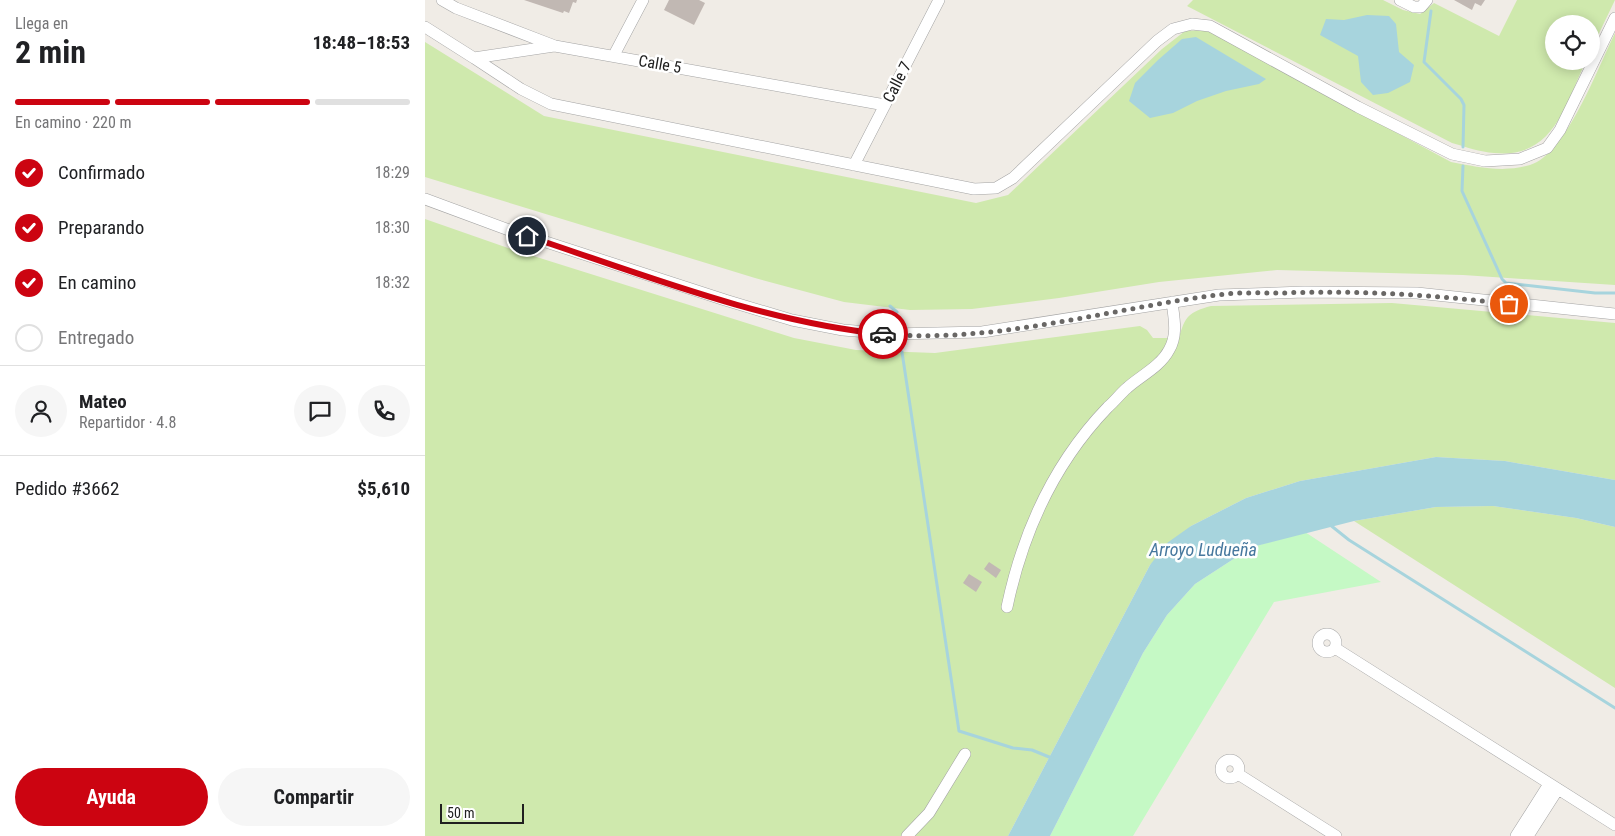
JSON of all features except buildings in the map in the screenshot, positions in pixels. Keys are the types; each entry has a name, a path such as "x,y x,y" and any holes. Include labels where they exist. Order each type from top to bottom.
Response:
{"street":[{"name":"Calle 5","path":"442,0 456,8 555,46 885,105"},
{"path":"614,56 643,0"},
{"name":"Calle 7","path":"854,165 939,0"},
{"path":"1401,0 1414,6 1424,3"},
{"path":"425,27 513,84 551,104 974,189 996,188 1013,178 1157,41 1173,29 1192,24 1210,26 1237,39 1357,107 1452,154 1485,161 1520,159 1547,148 1560,130 1615,18"},
{"path":"474,58 555,46"},
{"path":"425,199 509,230 725,300 792,320 843,330 892,334 982,332 1219,295 1304,292 1417,294 1615,314"},
{"path":"1007,608 1016,568 1037,508 1057,473 1096,420 1127,388 1160,362 1170,350 1175,333 1172,302"},
{"path":"1335,648 1615,825"},
{"path":"907,836 929,813 965,754"},
{"path":"1238,774 1336,836"},
{"path":"1516,836 1554,786"},
{"path":"1528,836 1554,786"}],"green space":[{"path":"1193,0 1383,0 1403,10 1420,14 1434,3 1499,36 1517,0 1615,0 1600,31 1600,15 1545,15 1545,70 1582,70 1555,126 1544,138 1531,147 1514,153 1494,153 1452,143 1187,6"},
{"path":"1206,30 1451,162 1500,169 1530,165 1543,158 1556,145 1580,107 1598,70 1600,70 1615,33 1615,285 1463,275 1277,270 1159,282 1059,298 972,309 910,310 844,302 755,278 425,177 425,42 544,116 976,203 1008,195 1162,49 1185,31"},
{"path":"425,219 508,248 794,338 856,350 935,353 1140,326 1147,330 1153,338 1179,338 1183,325 1189,316 1198,310 1211,306 1392,303 1615,323 1615,480 1505,461 1436,457 1300,481 1246,498 1191,526 1150,565 1008,836 425,836"},
{"path":"1493,506 1576,518 1615,527 1615,688 1354,521 1436,507"},
{"path":"1305,532 1381,582 1274,602 1133,836 1050,836 1143,653 1167,615 1195,584 1252,547"}],"water":[{"path":"1367,15 1389,16 1396,24 1399,52 1414,65 1410,82 1388,93 1373,95 1361,82 1358,56 1320,35 1326,19 1344,20"},
{"path":"1196,37 1266,79 1259,84 1226,91 1197,101 1173,113 1150,118 1129,101 1135,83 1182,39"},
{"name":"Arroyo Ludueña","path":"1436,457 1505,461 1615,480 1615,527 1576,518 1493,506 1436,507 1354,521 1252,547 1195,584 1167,615 1143,653 1050,836 1008,836 1150,565 1167,543 1191,526 1246,498 1300,481"}],"waterway":[{"path":"1431,11 1424,62 1461,99 1464,105 1463,147"},
{"path":"1463,166 1462,191 1502,279 1506,283 1595,293 1615,293"},
{"path":"890,306 897,312"},
{"path":"902,352 959,731 1013,748 1032,750 1054,759"},
{"path":"1329,524 1349,540 1615,708"}],"way so far":[{"path":"883,334 937,335 982,332 1219,295 1304,292 1417,294 1509,304"}],"route":[{"path":"527,236 792,320 843,330 883,334"}]}
